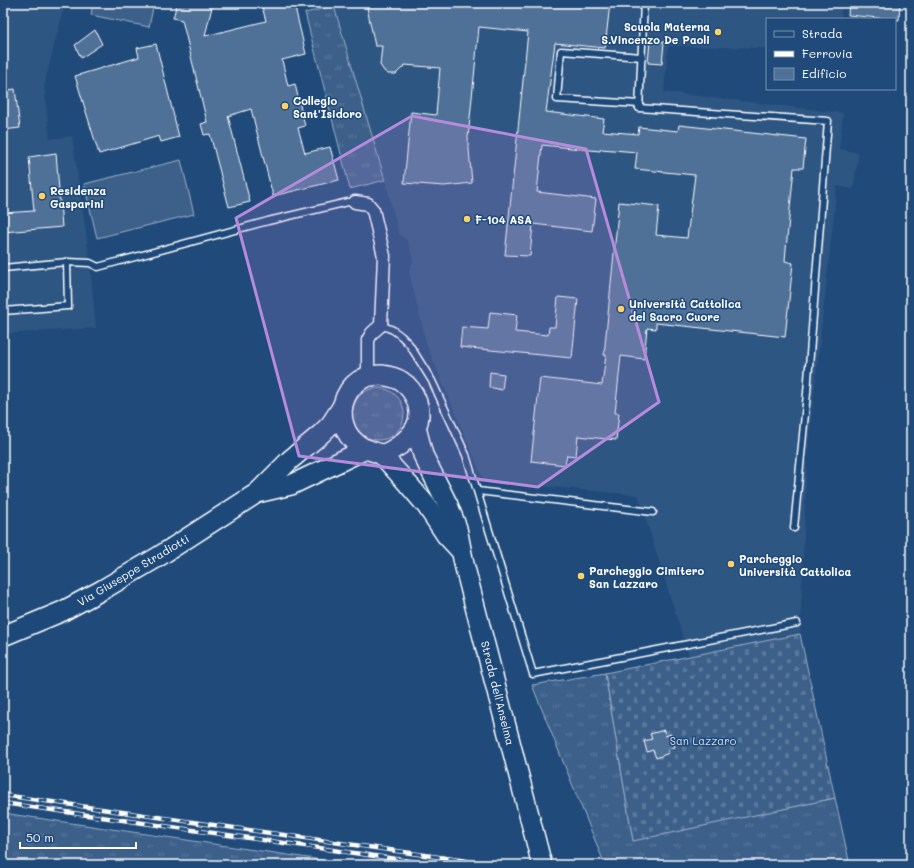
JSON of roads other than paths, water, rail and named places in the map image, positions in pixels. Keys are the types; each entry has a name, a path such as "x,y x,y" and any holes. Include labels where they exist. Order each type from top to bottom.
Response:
{"main road":[{"path":"381,375 394,377 407,386 412,392 418,406 419,413 416,427 405,441 395,449 374,451 354,441 344,426 342,407 344,400 351,388 368,377 381,375"},
{"name":"Via Giuseppe Stradiotti","path":"3,636 63,611 102,590 158,558 257,493 290,460 331,424 342,407"},
{"name":"Strada dell'Anselma","path":"416,427 423,455 448,505 457,528 460,550 542,865"},
{"name":"Via Giuseppe Stradiotti","path":"257,493 291,485 374,451"},
{"name":"Strada dell'Anselma","path":"374,451 408,484 426,505 446,535 460,550"}],"street":[{"path":"355,202 368,204 373,210 384,256 380,325 372,333 368,340 368,377"}],"lane":[{"path":"640,106 644,3"},
{"path":"642,57 561,51 557,99 828,121 807,393 794,528"},
{"path":"3,268 67,262 90,263 98,267 268,221 355,202"},
{"path":"3,311 68,306 67,262"},
{"path":"380,325 393,330 409,344 432,381 466,455 533,674 797,623"},
{"path":"478,491 652,512"}],"railway":[{"path":"3,795 495,865"},
{"path":"3,803 438,865"}],"place":[{"name":"Scuola Materna S.Vincenzo De Paoli","path":"718,32"},
{"name":"Collegio Sant'Isidoro","path":"285,106"},
{"name":"Residenza Gasparini","path":"42,196"},
{"name":"F-104 ASA","path":"467,219"},
{"name":"Università Cattolica del Sacro Cuore","path":"621,309"},
{"name":"Parcheggio Università Cattolica","path":"731,564"},
{"name":"Parcheggio Cimitero San Lazzaro","path":"581,576"}],"park label":[{"name":"San Lazzaro","path":"703,740"}]}
